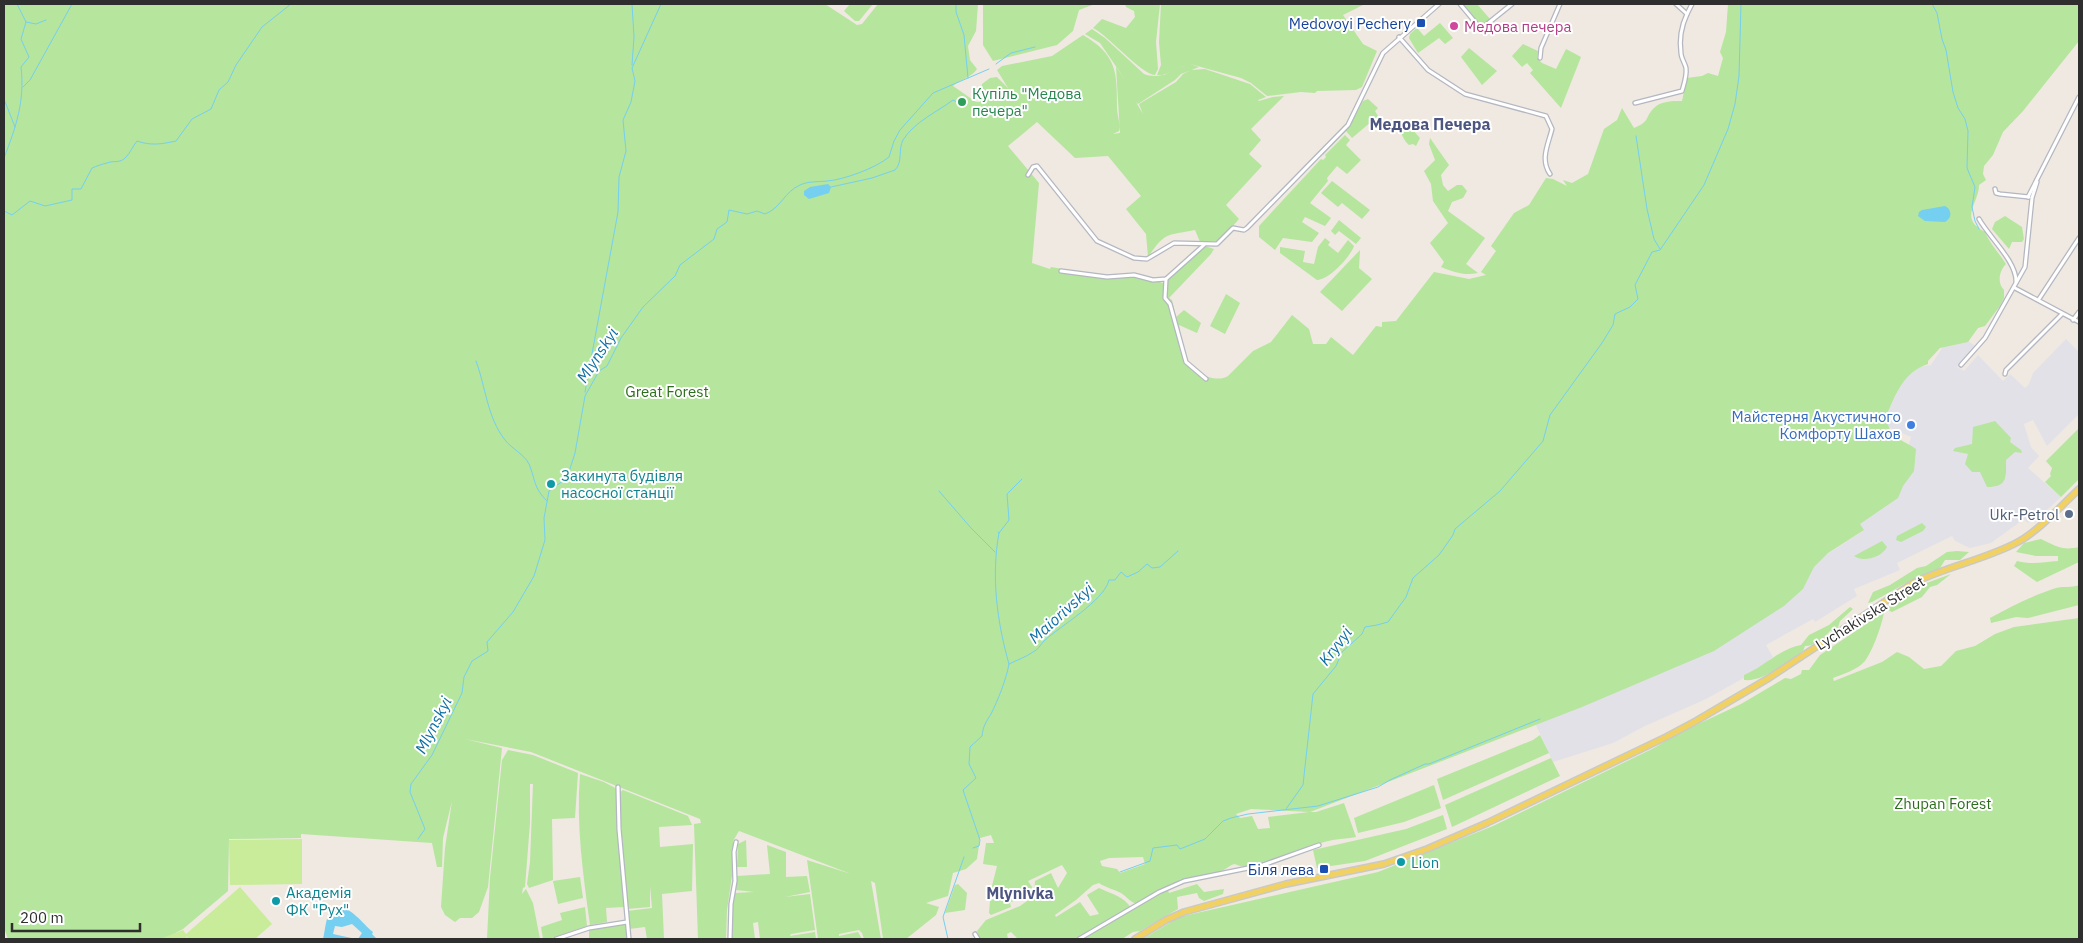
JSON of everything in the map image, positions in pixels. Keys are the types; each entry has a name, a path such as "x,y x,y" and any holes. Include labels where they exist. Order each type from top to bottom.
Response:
{"main road":[{"name":"Lychakivska Street","path":"1135,939 1166,920 1190,910 1324,875 1378,866 1427,849 1503,816 1641,750 1712,711 1780,671 1913,583 2016,543 2030,534 2079,489"}],"street":[{"path":"1028,175 1033,167 1037,166 1097,241 1134,258 1147,259 1174,243 1218,244 1233,228 1244,230 1247,228 1348,125 1383,52 1439,4"},
{"path":"1460,4 1481,29 1512,4"},
{"path":"1540,58 1541,48 1560,4"},
{"path":"1676,4 1687,14"},
{"path":"1635,103 1682,91 1686,67 1681,56 1682,24 1692,4"},
{"path":"1399,37 1428,70 1465,94 1546,116 1552,129 1545,155 1545,166 1550,174"},
{"path":"1961,365 1985,338 2015,288 2026,261 2030,197 2079,97"},
{"path":"1995,188 1996,192 2000,194 2030,197"},
{"path":"1979,219 2015,273 2017,278 2015,288"},
{"path":"2039,299 2079,238"},
{"path":"1060,271 1107,277 1134,275 1153,280 1166,279 1204,245"},
{"path":"1166,279 1165,298 1170,304 1186,362 1206,379"},
{"path":"2015,288 2039,299 2062,314 2079,322"},
{"path":"2074,320 2079,312"},
{"path":"2005,374 2006,370 2062,314"},
{"path":"618,787 619,837 629,939"},
{"path":"730,939 736,842"},
{"path":"1079,939 1159,892 1184,881 1263,865 1319,845"},
{"path":"556,939 589,928 627,922"},
{"path":"976,934 978,939"}],"shaded area":[{"path":"2066,339 2079,352 2079,414 2047,446 2033,420 2024,424 2031,447 2039,456 2028,468 2061,497 2047,510 2028,523 2024,519 1991,543 1970,548 1955,541 1952,536 1897,563 1900,570 1854,589 1857,596 1815,622 1813,619 1766,645 1773,657 1751,674 1706,699 1645,726 1613,743 1553,762 1535,723 1679,666 1729,639 1824,556 1863,531 1858,521 1898,482 1911,437 1886,426 1887,414 1903,380 1920,367 1931,365 1942,348 1952,341 1967,340 1975,346 1957,367 1964,371 1978,355 2003,381 2010,374 2025,388 2029,384 2033,373"}],"green space":[{"name":"Great Forest","path":"4,4 825,4 857,25 862,24 878,4 978,4 976,31 968,46 970,60 977,69 953,86 976,102 980,102 982,84 990,78 997,77 1008,88 997,70 1002,66 1052,56 1083,35 1103,50 1113,66 1119,123 1116,67 1126,81 1100,43 1085,34 1092,29 1105,38 1144,74 1155,76 1162,75 1157,75 1161,65 1159,42 1161,4 1365,4 1343,15 1363,44 1377,51 1362,87 1356,90 1317,91 1315,93 1301,92 1267,96 1251,83 1241,78 1190,64 1199,67 1191,70 1205,69 1250,84 1266,97 1259,101 1284,96 1251,129 1261,140 1249,154 1262,166 1226,205 1239,219 1220,241 1200,242 1195,230 1172,234 1163,239 1148,257 1146,234 1126,209 1141,196 1108,156 1075,158 1037,122 1008,146 1039,183 1032,263 1050,269 1051,267 1105,276 1134,274 1166,284 1167,279 1205,246 1214,249 1169,298 1172,300 1176,317 1184,310 1201,323 1197,333 1179,325 1182,348 1187,360 1194,369 1205,376 1217,379 1228,376 1253,351 1271,342 1292,315 1309,329 1313,344 1326,344 1331,337 1353,355 1376,326 1382,327 1382,322 1396,321 1434,272 1469,279 1486,275 1481,272 1496,251 1491,246 1514,213 1529,205 1546,178 1553,179 1567,186 1563,180 1572,183 1588,174 1604,129 1617,120 1622,108 1634,128 1645,121 1651,111 1660,104 1682,101 1687,78 1702,76 1708,73 1718,76 1723,58 1720,52 1726,32 1728,4 2079,4 2079,41 2023,111 2003,132 1993,155 1984,166 1983,174 1986,180 1979,185 1972,210 1971,216 1973,221 1977,227 1985,232 2006,264 2000,277 2004,298 1985,326 1978,328 1968,342 1940,348 1928,361 1928,364 1912,373 1902,384 1887,414 1889,419 1887,423 1893,433 1916,449 1914,471 1903,486 1898,498 1860,524 1864,530 1828,553 1814,567 1803,589 1784,606 1714,651 1582,707 1310,812 1316,812 1344,803 1356,837 1325,842 1265,864 1243,867 1235,864 1213,874 1179,880 1179,883 1138,904 1121,893 1099,883 1093,885 1055,915 1056,917 1080,902 1090,916 1099,914 1087,895 1099,888 1121,898 1131,908 1074,939 1018,939 1011,932 1007,934 1008,939 980,939 977,931 986,920 1020,906 1034,896 1035,881 1051,873 1058,888 1067,873 1062,865 1028,881 1032,887 1030,895 1011,902 1011,907 991,915 989,913 991,890 997,866 983,864 986,843 994,843 991,835 980,838 977,859 966,869 953,873 948,896 926,903 939,907 936,915 906,939 883,939 875,883 871,881 881,939 864,939 859,930 839,934 839,936 858,932 862,939 818,939 807,860 851,874 739,831 733,841 733,869 727,910 726,939 698,939 694,824 701,823 700,819 531,752 465,739 502,748 488,887 479,912 472,918 460,918 455,922 445,915 441,907 445,848 452,801 443,838 442,867 437,867 432,843 301,834 301,838 229,839 228,891 183,929 164,939 8,939 4,928","holes":["1190,71 1183,74 1176,82 1139,104 1143,114 1136,102 1138,104 1181,74","1251,809 1309,812 1268,817 1270,828 1258,829 1252,816 1240,818 1236,814","1143,857 1145,864 1120,873 1117,869 1102,866 1100,861 1109,858"]},
{"path":"850,4 873,4 859,21 855,21 844,11"},
{"path":"983,4 1095,4 1079,10 1073,31 1057,45 993,61 983,45"},
{"path":"1125,4 1160,4 1156,42 1158,69 1155,75 1142,69 1093,28 1102,19 1126,28 1135,17 1134,11 1126,7"},
{"path":"1463,4 1477,4 1490,19 1482,26"},
{"path":"1440,23 1453,38 1445,44 1439,38 1418,53 1409,38 1410,34 1417,28 1424,36"},
{"path":"1523,44 1538,51 1537,58 1542,63 1556,69 1566,49 1581,57 1561,108 1530,73 1533,70 1527,63 1522,67 1512,56"},
{"path":"1469,48 1497,71 1482,85 1461,57"},
{"path":"1368,99 1378,108 1375,111 1378,116 1352,138 1346,131 1323,155 1323,152 1349,126 1363,101"},
{"path":"1402,124 1410,127 1420,138 1416,146 1413,144 1409,145 1404,140 1400,129"},
{"path":"1345,135 1350,140 1346,145 1361,160 1347,174 1337,166 1327,178 1328,181 1310,203 1331,218 1325,226 1305,217 1302,222 1319,233 1312,242 1283,238 1275,250 1259,237 1259,226"},
{"path":"1430,138 1449,165 1441,175 1443,185 1448,191 1457,185 1462,185 1467,191 1463,198 1452,202 1448,211 1485,238 1466,264 1478,273 1464,274 1441,267 1444,262 1430,243 1448,223 1433,201 1431,184 1424,171 1435,160 1429,144"},
{"path":"1332,181 1370,210 1362,219 1342,203 1338,207 1321,193"},
{"path":"2005,216 2022,227 2024,239 2022,242 2012,242 2009,249 1992,229 1995,222"},
{"path":"1339,220 1361,238 1356,244 1339,231 1335,235 1331,231"},
{"path":"1325,238 1330,242 1328,245 1338,253 1348,240 1354,246 1338,267 1322,279 1317,280 1280,253 1280,247 1305,251 1303,262 1314,264 1318,247"},
{"path":"1360,250 1359,268 1372,279 1342,311 1320,292"},
{"path":"1226,294 1240,303 1225,334 1210,326"},
{"path":"1995,421 2011,438 2010,442 2021,450 2022,453 2015,452 2006,460 2006,476 2002,483 1994,487 1987,487 1980,472 1972,472 1965,464 1968,454 1953,451 1955,448 1972,444 1973,427"},
{"path":"2079,428 2079,479 2061,497 2045,482 2051,476 2052,468 2046,461"},
{"path":"1922,523 1926,527 1923,531 1901,542 1896,540 1897,536"},
{"path":"2041,539 2063,548 2079,547 2079,562 2037,582 2014,566 2017,561 2033,563 2058,561 2058,556 2036,556 2016,552 2024,543"},
{"path":"1882,541 1887,547 1881,554 1867,559 1854,556"},
{"path":"1947,552 1969,552 1960,560 1945,560 1940,568 1868,603 1873,592 1890,585 1917,568 1926,566"},
{"path":"1951,574 1937,585 1930,587 1922,597 1892,612 1888,610 1890,605 1924,584"},
{"path":"2079,585 2079,605 2028,618 2016,617 1991,623 1990,618 2031,598 2056,588"},
{"path":"1850,607 1853,609 1840,621 1837,630 1830,631 1822,639 1809,646 1805,646 1803,651 1767,675 1752,680 1744,680 1744,675 1786,650 1801,645 1809,635 1829,625"},
{"name":"Zhupan Forest","path":"1884,612 1877,637 1865,661 1854,669 1833,678 1834,681 1882,662 1897,652 1909,657 1924,669 1941,666 1956,651 1975,646 1995,634 2014,627 2079,618 2079,939 1143,939 1179,917 1378,872 1493,826 1741,704 1785,678 1791,679 1801,674 1802,670 1809,670 1820,655"},
{"path":"1540,735 1549,753 1443,800 1437,779 1533,740"},
{"path":"508,750 533,755 578,773 575,818 552,819 553,880 529,888 527,884 530,862 533,784 530,784 530,823 525,887 522,894 526,889 533,903 540,939 487,939 490,878 502,760"},
{"path":"1551,758 1560,776 1452,827 1445,805"},
{"path":"580,774 604,782 617,789 624,907 606,908 607,922 590,925 580,831"},
{"path":"1434,785 1441,808 1404,822 1358,833 1354,818"},
{"path":"623,790 688,816 692,825 659,827 660,847 693,844 692,891 662,894 664,939 647,939 645,927 629,929 627,911 652,908 650,886 650,907 627,909 619,793"},
{"path":"1443,815 1447,829 1365,861 1317,868 1313,850 1406,829"},
{"path":"302,839 302,884 230,885 229,840"},
{"path":"746,840 747,867 737,867 738,844"},
{"path":"767,845 786,852 786,877 807,876 810,892 785,897 810,894 815,930 791,934 790,936 815,932 816,939 760,939 758,922 753,923 755,939 731,939 733,896 735,893 754,892 736,890 737,876 770,874"},
{"path":"580,877 583,898 558,904 553,881"},
{"path":"958,884 967,893 965,910 945,913 955,885"},
{"path":"1197,884 1204,892 1224,889 1223,894 1204,901 1199,898 1197,893 1177,897 1178,909 1122,939 1083,939 1168,890 1169,893"},
{"path":"240,887 272,924 255,939 189,939 186,936 187,939 160,939 183,930 186,934"},
{"path":"585,907 587,926 549,939 543,939 541,927 562,920 560,913"},
{"path":"623,924 626,926 627,939 589,939 589,929"}],"water":[{"path":"828,184 831,187 829,193 809,199 804,195 804,191 810,187"},
{"path":"1945,206 1949,210 1950,217 1945,222 1925,221 1918,216 1922,210"},
{"path":"335,907 341,907 356,915 373,932 372,934 377,939 358,939 362,933 352,924 342,927 335,926 333,934 356,939 323,939 329,913"}],"waterway":[{"path":"4,158 21,103 21,67 29,57 21,39 26,22 17,4"},
{"path":"23,87 30,80 72,4"},
{"path":"4,211 12,215 30,201 45,206 72,200 72,189 81,189 92,168 124,159 137,141 147,144 176,141 192,119 211,109 219,90 228,82 236,65 262,27 291,4"},
{"path":"632,4 634,37 632,65"},
{"path":"585,392 618,212 619,177 626,151 623,120 631,102 635,81 632,68 661,4"},
{"path":"956,4 956,12 964,35 968,78"},
{"name":"Kryvyi","path":"1286,809 1303,785 1313,694 1336,666 1342,652 1362,634 1365,627 1388,622 1406,597 1413,578 1439,555 1455,529 1500,491 1543,441 1550,415 1602,343 1613,325 1615,314 1630,307 1638,299 1635,285 1652,252 1660,250 1704,185 1728,129 1735,104 1739,76 1741,4"},
{"path":"1932,4 1937,13 1946,50 1953,92 1958,108 1965,119 1968,131 1967,168 1975,187 1972,207 1979,229"},
{"path":"26,22 36,24 46,20"},
{"name":"Mlynskyi","path":"996,64 1011,53 1035,47"},
{"name":"Mlynskyi","path":"418,839 425,829 410,792 411,784 432,755 462,693 464,677 472,661 488,651 487,642 513,612 534,576 545,540 544,518 549,491 567,478 575,453 585,396 599,371 607,366 621,338 643,307 675,276 680,265 714,239 717,229 727,222 729,210 747,214 757,211 765,214 775,208 790,192 800,185 842,178 876,165 889,157 900,130 933,93 989,69"},
{"path":"4,99 15,127"},
{"path":"961,102 961,99 962,102"},
{"name":"Mlynskyi","path":"831,187 872,178 895,170 899,163 903,140 913,128 953,100 966,104"},
{"path":"1636,136 1647,209 1654,239 1660,249"},
{"path":"476,361 494,422 505,440 527,460 537,488 547,501"},
{"path":"999,533 1009,520 1007,494 1022,479"},
{"path":"939,491 995,552"},
{"path":"998,532 995,582 996,599 1001,632 1009,664"},
{"name":"Maiorivskyi","path":"973,848 979,846 980,840 963,790 976,778 969,764 970,747 982,736 985,724 994,708 1006,677 1009,664 1038,649 1051,635 1081,613 1099,596 1109,580 1115,580 1121,572 1127,577 1138,572 1147,564 1152,568 1160,567 1178,551"},
{"path":"1120,872 1150,861 1153,848 1177,845 1180,849 1205,839 1223,821 1231,818 1248,814 1318,806 1378,787 1425,764 1540,719"},
{"name":"Maiorivskyi","path":"948,939 943,917 964,857"}],"place":[{"name":"Medovoyi Pechery","path":"1421,23"},
{"name":"Медова печера","path":"1454,26"},
{"name":"Купіль \"Медова печера\"","path":"962,102"},
{"name":"Майстерня Акустичного Комфорту Шахов","path":"1911,425"},
{"name":"Закинута будівля насосної станції","path":"551,484"},
{"name":"Ukr-Petrol","path":"2069,514"},
{"name":"Lion","path":"1401,862"},
{"name":"Бiля лева","path":"1324,869"},
{"name":"Академія ФК \"Рух\"","path":"276,901"}],"district":[{"name":"Медова Печера","path":"1430,124"},
{"name":"Mlynivka","path":"1020,893"}]}
